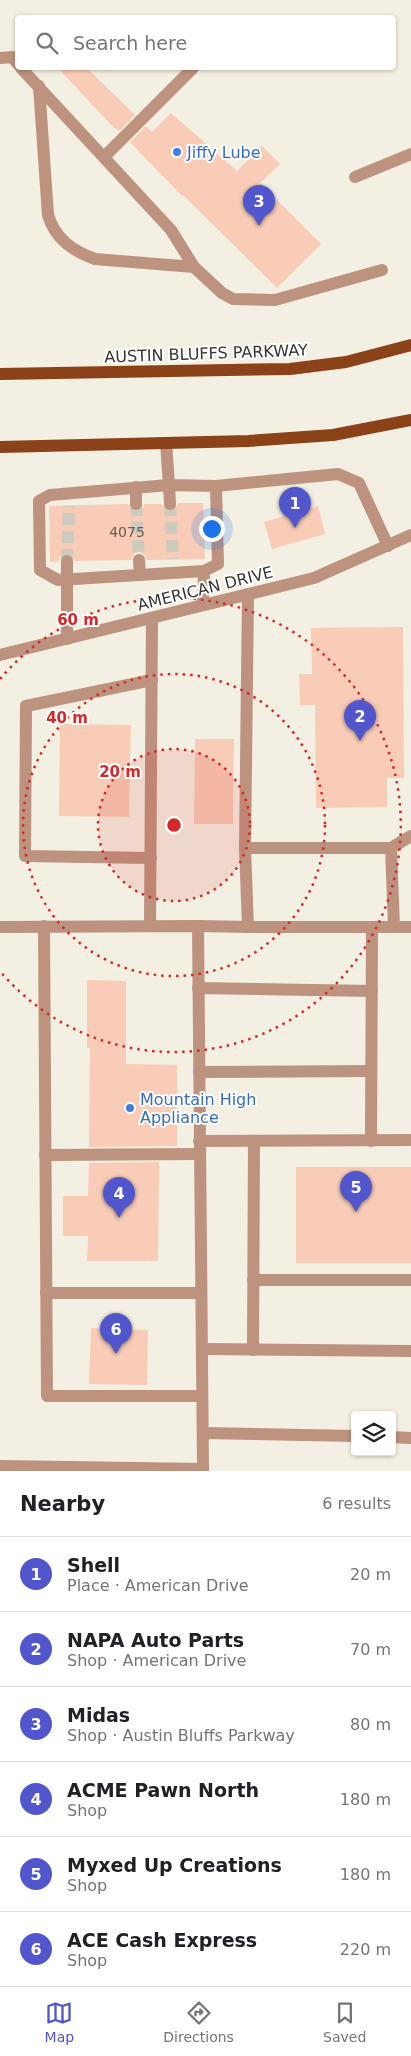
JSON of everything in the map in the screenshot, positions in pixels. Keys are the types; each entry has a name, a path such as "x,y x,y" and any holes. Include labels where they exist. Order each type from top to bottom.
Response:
{"main road":[{"name":"AUSTIN BLUFFS PARKWAY","path":"0,374 290,369 346,362 411,345"},
{"path":"0,447 248,441 333,435 411,420"}],"street":[{"path":"0,58 12,58 15,61"},
{"path":"23,70 171,230 194,267 222,293 234,298 275,300 382,270"},
{"path":"104,157 191,70"},
{"path":"38,86 48,214 51,226 66,245 95,260 194,267"},
{"path":"355,177 411,154"},
{"path":"166,443 170,504"},
{"path":"216,486 218,564 204,571 58,580 40,570 39,501 50,495 68,499 136,487 169,485 216,486 338,474 359,482 388,546"},
{"path":"136,487 136,504"},
{"name":"AMERICAN DRIVE","path":"0,655 314,578 411,535"},
{"path":"173,559 174,573"},
{"path":"139,560 140,575"},
{"path":"67,561 67,639"},
{"path":"203,605 204,571"},
{"path":"248,594 245,848 248,927"},
{"path":"150,926 152,618"},
{"path":"151,858 25,856 25,846 26,706 152,680"},
{"path":"245,848 391,848 411,836"},
{"path":"391,848 394,927"},
{"path":"44,926 47,1396 202,1396"},
{"path":"0,1466 47,1469 203,1470 198,926"},
{"path":"0,927 411,927"},
{"path":"371,1141 372,927"},
{"path":"198,988 372,991"},
{"path":"199,1072 371,1071"},
{"path":"45,1155 199,1148 254,1141 411,1140"},
{"path":"253,1350 254,1141"},
{"path":"254,1280 411,1280"},
{"path":"46,1293 201,1293"},
{"path":"202,1349 411,1351"},
{"path":"203,1432 351,1436"},
{"path":"396,1437 411,1438"}],"building":[{"path":"60,70 89,70 135,115 119,131"},
{"path":"171,113 237,171 262,146 280,164 260,183 321,244 277,288 182,196 130,142 146,126 152,132"},
{"path":"178,503 203,503 205,559 147,560 145,555 139,552 134,554 131,560 75,561 71,554 67,553 60,557 59,561 50,562 49,506 128,504 132,511 136,512 143,508 144,504 162,504 164,509 170,512 175,510"},
{"path":"318,506 325,534 272,549 264,522"},
{"path":"403,627 404,778 387,778 387,807 316,808 315,705 300,705 299,674 312,674 311,628"},
{"path":"60,724 131,725 129,817 59,816"},
{"path":"195,739 234,739 233,824 194,824"},
{"path":"87,980 126,981 126,1064 177,1065 177,1146 89,1147 90,1048 87,1048"},
{"path":"159,1162 158,1261 87,1261 88,1236 63,1236 63,1196 88,1196 89,1163"},
{"path":"296,1167 411,1167 411,1263 296,1263"},
{"path":"91,1328 148,1330 147,1385 89,1384"}],"tunnel":[{"path":"136,504 139,560"},
{"path":"170,504 173,559"},
{"path":"67,561 69,506"}],"place":[{"name":"Jiffy Lube","path":"177,152"},
{"name":"Midas","path":"259,226"},
{"name":"Shell","path":"295,528"},
{"name":"NAPA Auto Parts","path":"360,741"},
{"name":"Mountain High Appliance","path":"130,1108"},
{"name":"Myxed Up Creations","path":"356,1212"},
{"name":"ACME Pawn North","path":"119,1218"},
{"name":"ACE Cash Express","path":"116,1354"}]}
